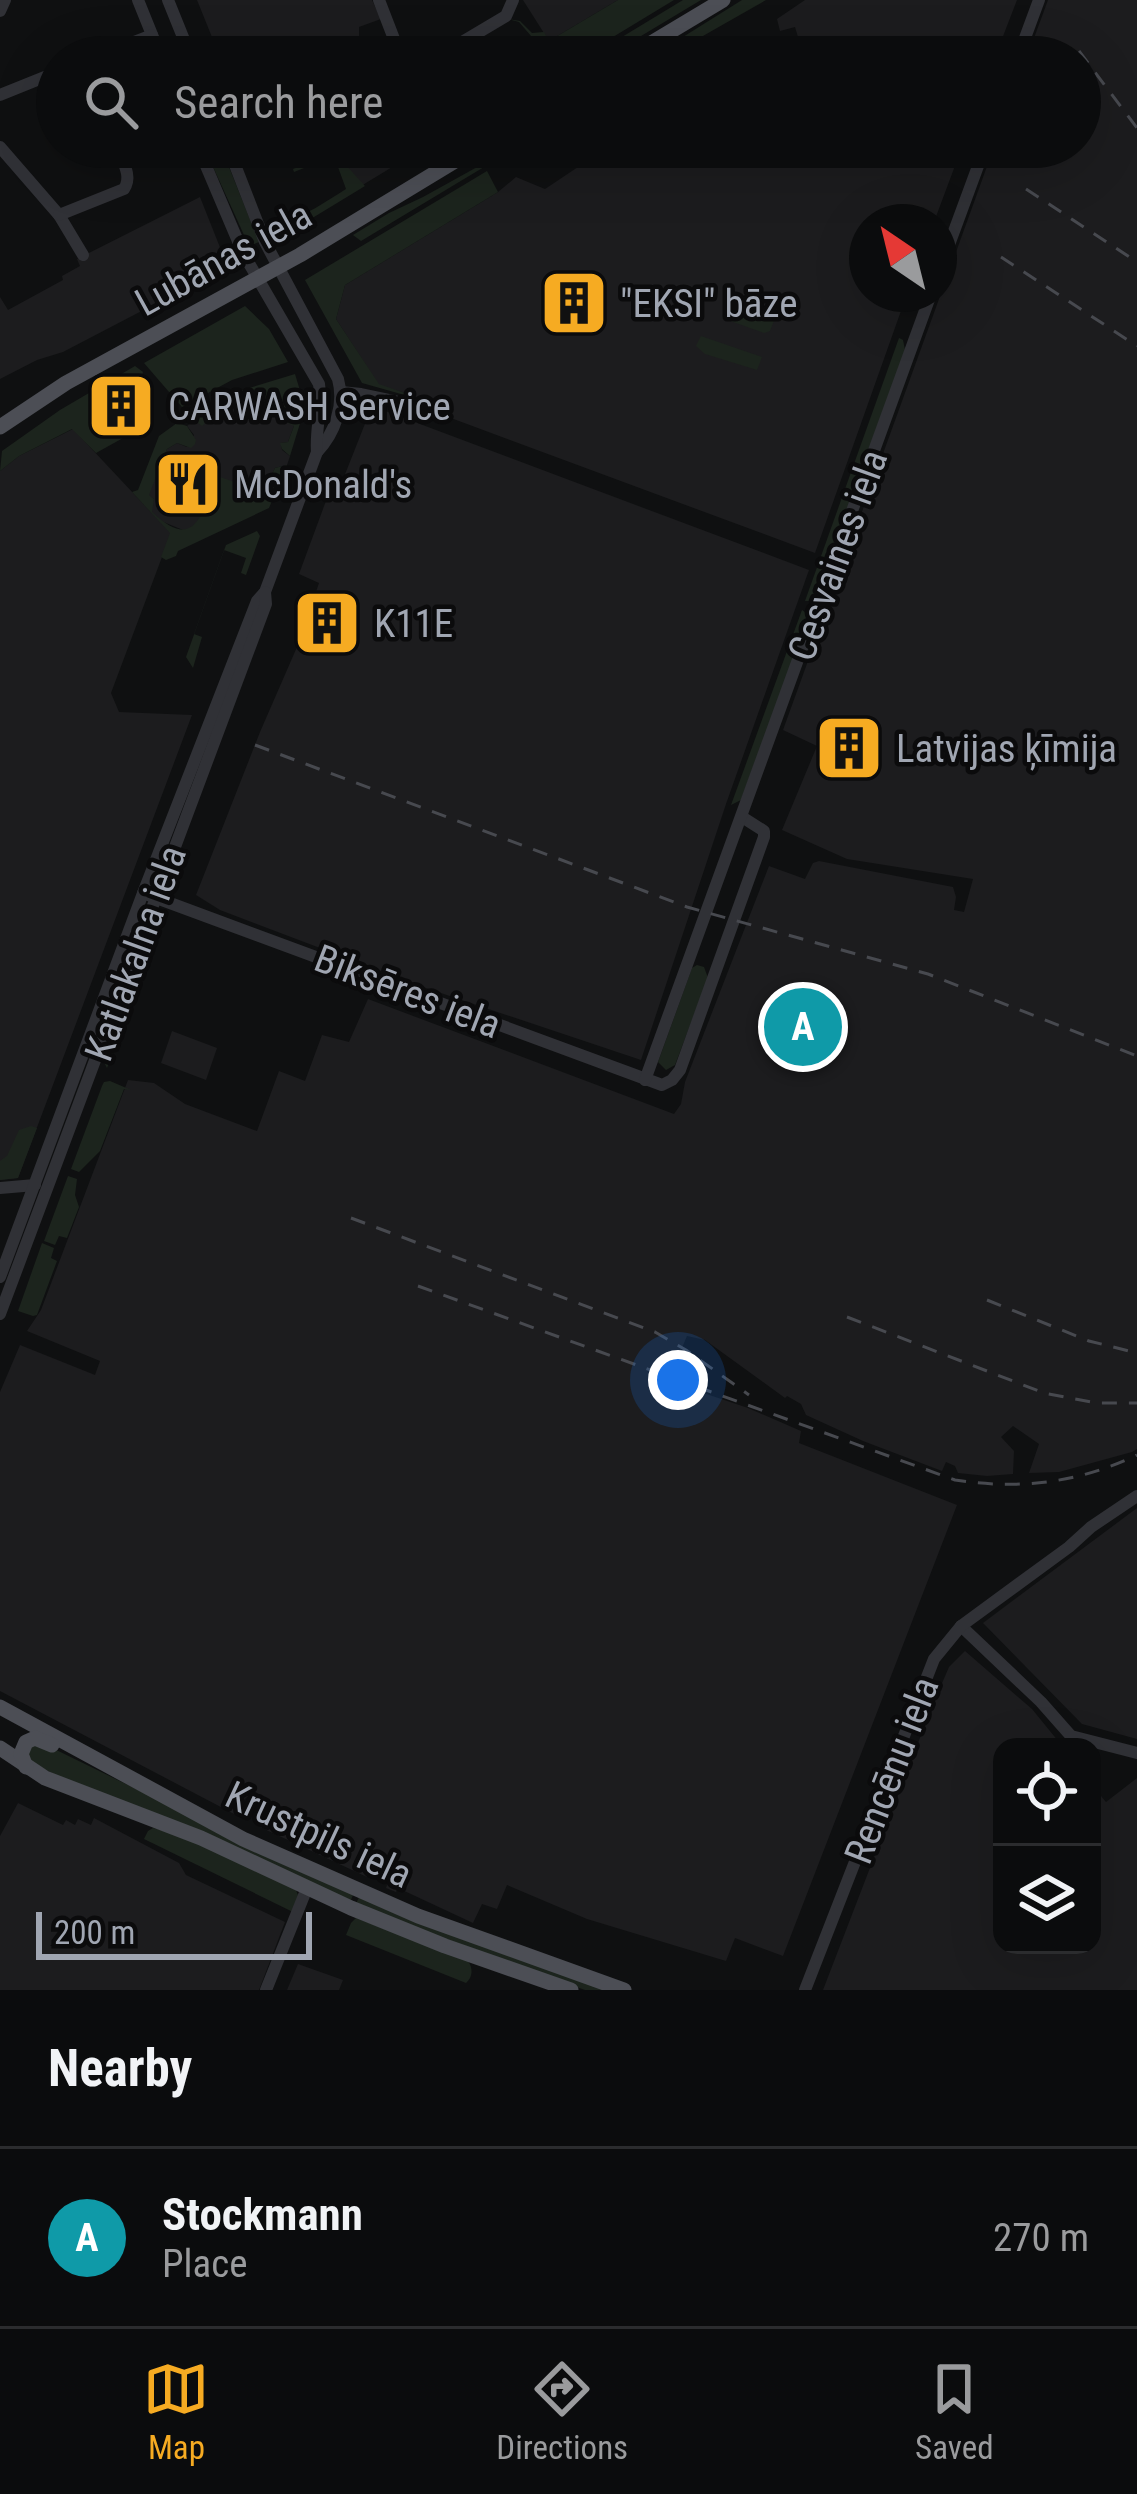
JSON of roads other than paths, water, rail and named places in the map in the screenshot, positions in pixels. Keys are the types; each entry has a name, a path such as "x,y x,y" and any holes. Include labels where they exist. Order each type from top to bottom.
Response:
{"main road":[{"path":"663,36 723,0"},
{"name":"Lubānas iela","path":"0,427 80,374 278,266 438,168"},
{"name":"Krustpils iela","path":"0,1707 243,1840 418,1916 624,1990"},
{"path":"26,1767 21,1750 35,1738 116,1771"},
{"name":"Krustpils iela","path":"0,1748 45,1778 201,1838 445,1946 571,1990"}],"street":[{"path":"0,11 5,0"},
{"path":"138,0 152,35"},
{"path":"168,0 183,36"},
{"path":"379,0 393,36"},
{"path":"472,36 506,16 513,0"},
{"path":"1026,36 1039,0"},
{"path":"0,94 36,80"},
{"path":"0,147 59,214 83,255"},
{"path":"59,214 124,189 126,168"},
{"name":"Katlakalna iela","path":"207,168 243,253 319,384 317,452"},
{"path":"236,168 265,242 333,368 341,392 409,404"},
{"path":"957,223 977,168"},
{"name":"Cesvaines iela","path":"646,1080 924,312"},
{"name":"Katlakalna iela","path":"0,1314 35,1185 266,604 265,592 317,452 329,439 341,392"},
{"path":"691,955 719,963 764,831 742,817"},
{"path":"722,871 749,880"},
{"name":"Katlakalna iela","path":"0,1277 13,1262 150,895"},
{"name":"Biksēres iela","path":"150,895 662,1085 680,1070 719,963"},
{"path":"0,1188 35,1185"},
{"name":"Rencēnu iela","path":"805,1990 927,1673 944,1645 961,1626 1137,1496"},
{"path":"961,1626 1071,1736 1137,1754"},
{"path":"266,1990 307,1888"}],"railway":[{"path":"1101,80 1137,128"},
{"path":"1026,189 1137,262"},
{"path":"1001,257 1137,346"},
{"path":"255,745 687,907 928,974 1137,1056"},
{"path":"351,1218 655,1332 749,1395"},
{"path":"418,1286 955,1480 1048,1482 1137,1455"},
{"path":"987,1300 1089,1341 1137,1353"},
{"path":"847,1317 1044,1393 1096,1403 1137,1403"}],"place":[{"name":"\"EKSI\" bāze","path":"574,303"},
{"name":"CARWASH Service","path":"121,406"},
{"name":"McDonald's","path":"188,484"},
{"name":"K11E","path":"327,623"},
{"name":"Latvijas ķīmija","path":"849,748"},
{"name":"Stockmann","path":"803,1027"}]}
